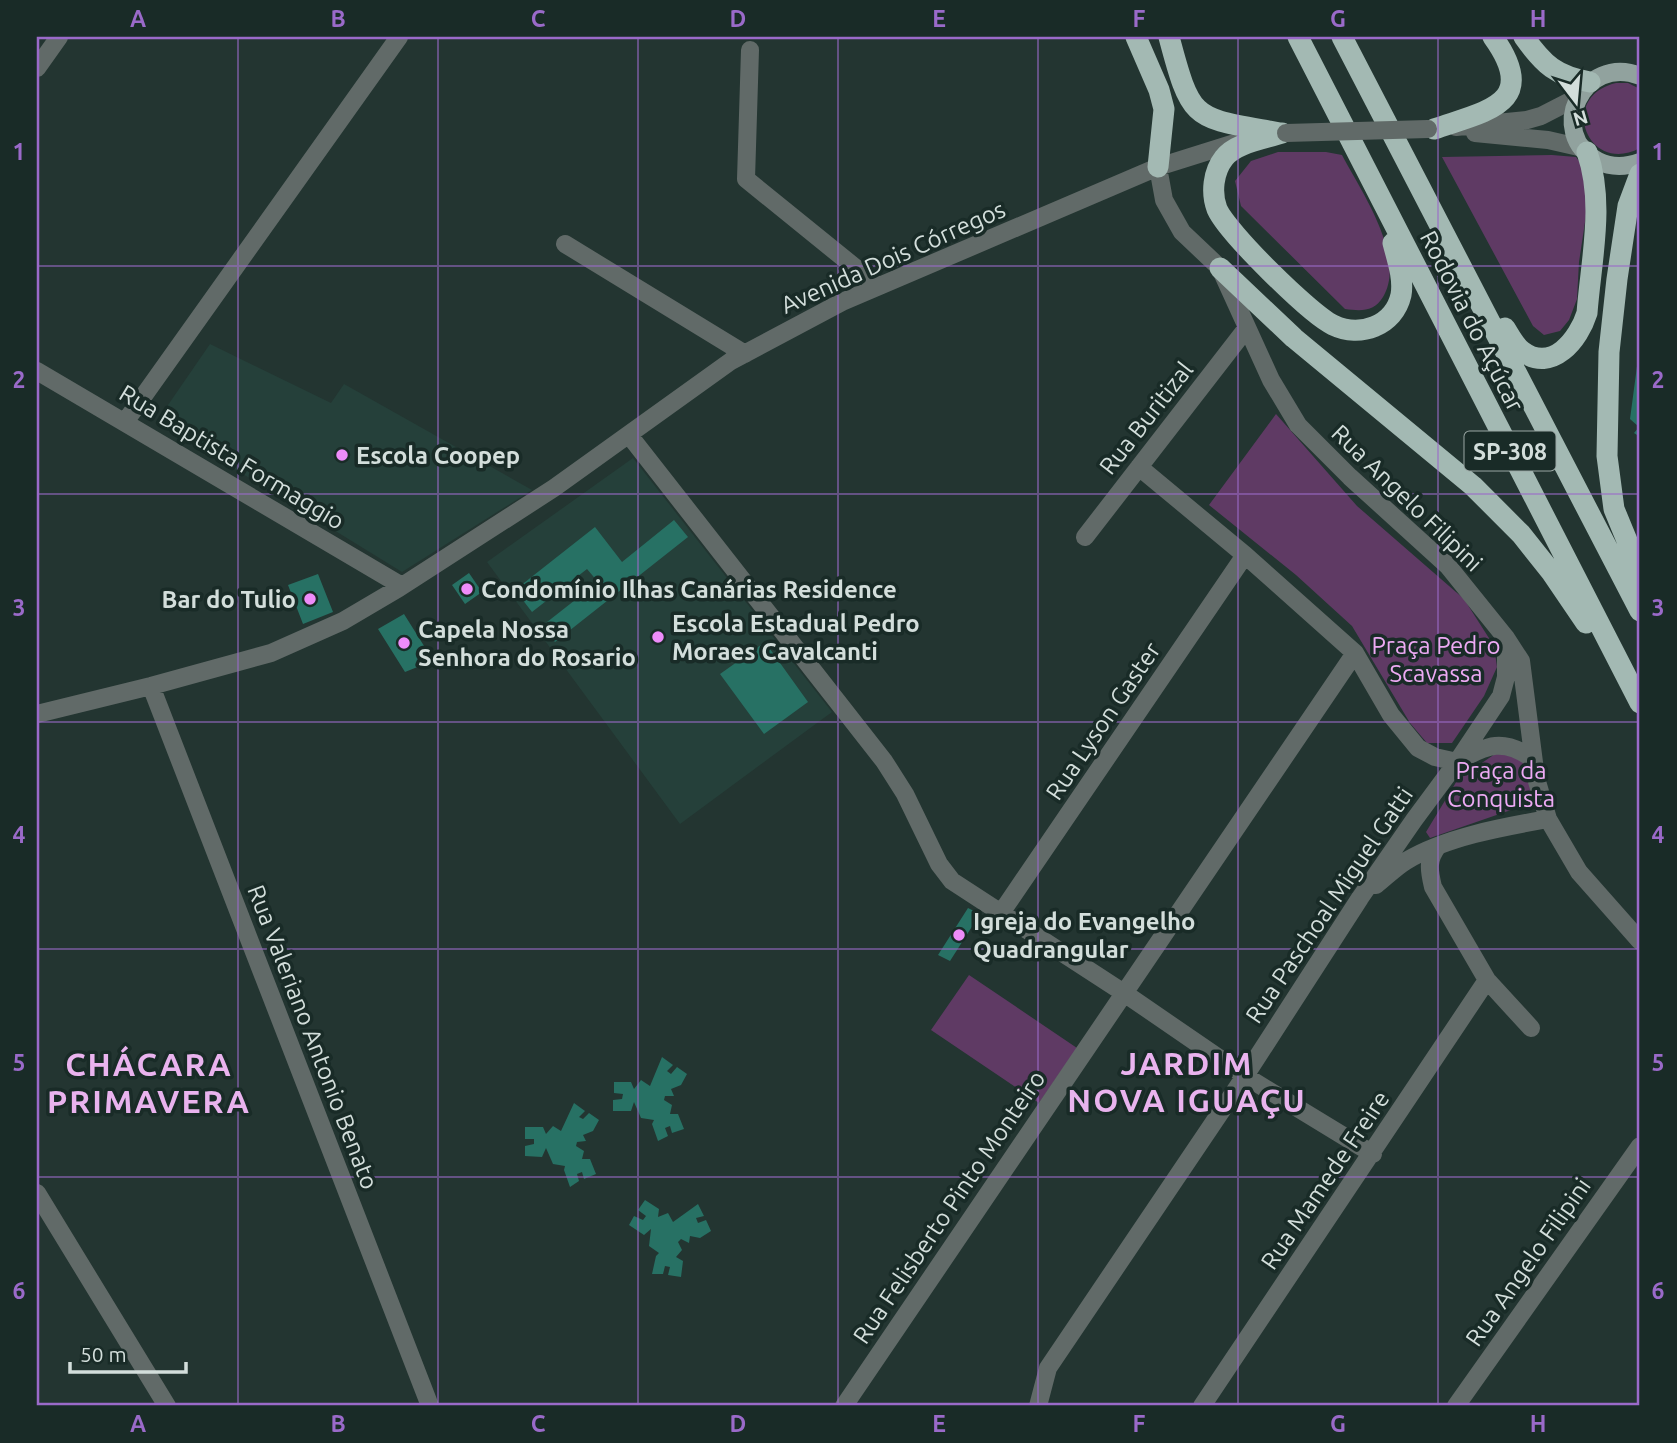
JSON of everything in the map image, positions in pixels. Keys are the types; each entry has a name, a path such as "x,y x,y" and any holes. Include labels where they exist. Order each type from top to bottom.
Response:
{"highway":[{"path":"1136,37 1159,90 1164,109 1158,167"},
{"path":"1169,37 1185,93 1204,116 1219,122 1284,133"},
{"name":"Rodovia do Açúcar","path":"1298,37 1640,704"},
{"name":"SP-308","path":"1342,37 1363,78"},
{"path":"1347,37 1363,78"},
{"path":"1431,129 1496,108 1506,99 1510,85 1510,68 1493,37"},
{"path":"1524,37 1541,60 1584,90"},
{"name":"Rodovia do Açúcar","path":"1363,78 1640,611"},
{"path":"1284,133 1230,151 1222,160 1214,182 1216,206 1222,219 1266,267 1325,320 1343,328 1363,331 1382,323 1397,305 1401,295 1402,281 1398,261 1380,200"},
{"path":"1440,227 1518,347 1532,356 1543,358 1555,355 1575,341 1587,313 1597,196 1593,171 1585,150"},
{"path":"1640,174 1628,206 1617,279 1609,352 1606,456 1614,509 1640,572"},
{"path":"1220,268 1294,338 1473,486 1521,534 1552,573 1640,704"}],"main road":[{"path":"1639,75 1612,72 1584,90 1574,112 1573,127 1585,150 1601,163 1629,166 1640,162"}],"street":[{"path":"37,68 59,37"},
{"path":"125,422 399,37"},
{"path":"750,50 746,179 878,286"},
{"name":"Avenida Dois Córregos","path":"37,714 271,653 343,621 554,488 731,361 842,302 1158,167 1223,145 1284,133 1431,129 1527,120 1541,116 1584,90"},
{"name":"Avenida Dois Córregos","path":"1431,129 1527,138 1585,150"},
{"name":"Rua Angelo Filipini","path":"1158,167 1164,200 1182,232 1220,268 1271,380 1298,425 1350,477 1448,566 1506,638 1521,661 1536,778 1548,820 1579,872 1640,941"},
{"path":"565,244 745,354"},
{"name":"Rua Buritizal","path":"1086,537 1246,329"},
{"name":"Rua Baptista Formaggio","path":"37,371 402,586"},
{"path":"629,435 884,761 905,794 939,864 953,881 1245,1076 1373,1154"},
{"path":"1139,467 1245,555 1355,653 1391,715 1418,748 1435,757 1457,762 1476,751 1501,746 1517,747 1533,759"},
{"name":"Rua Lyson Gaster","path":"1001,913 1245,555"},
{"name":"Rua Paschoal Miguel Gatti","path":"1038,1406 1048,1368 1245,1076 1360,898 1502,696 1506,677 1506,638"},
{"name":"Rua Felisberto Pinto Monteiro","path":"844,1406 1355,653"},
{"name":"Rua Valeriano Antonio Benato","path":"150,686 430,1406"},
{"path":"1414,820 1405,843 1406,861 1421,881 1433,887"},
{"path":"1360,898 1406,861 1438,846 1499,829 1548,820"},
{"path":"1438,846 1430,857 1429,871 1433,887 1487,980 1531,1028"},
{"name":"Rua Mamede Freire","path":"1202,1406 1487,980"},
{"name":"Rua Angelo Filipini","path":"1457,1406 1640,1146"},
{"path":"37,1193 167,1406"}],"shaded area":[{"name":"Escola Coopep","path":"210,344 331,403 344,384 532,490 402,572 157,421"},
{"name":"Escola Estadual Pedro Moraes Cavalcanti","path":"633,458 832,712 680,824 487,562"}],"green space":[{"path":"1616,83 1628,83 1640,89 1640,148 1622,154 1606,152 1594,143 1586,131 1584,117 1588,103 1598,91"},
{"path":"1278,152 1326,152 1342,155 1370,205 1386,244 1389,281 1383,297 1376,305 1362,310 1345,309 1241,206 1235,181 1251,161"},
{"path":"1442,157 1576,157 1588,173 1587,209 1577,299 1569,320 1560,331 1544,335 1533,326"},
{"name":"Praça Pedro Scavassa","path":"1276,414 1357,506 1464,599 1494,646 1497,667 1484,696 1452,743 1427,743 1410,723 1352,626 1296,575 1209,505"},
{"name":"Praça da Conquista","path":"1498,752 1524,756 1533,797 1511,810 1430,838 1426,832 1458,779"},
{"path":"969,975 1077,1048 1039,1103 931,1030"}],"building":[{"path":"1639,351 1640,437 1634,433 1639,427 1630,419"},
{"path":"674,520 688,537 555,642 542,626 598,582 587,569 532,612 515,590 595,527 622,562"},
{"name":"Condomínio Ilhas Canárias Residence","path":"469,573 482,592 465,604 452,585"},
{"name":"Bar do Tulio","path":"318,574 333,612 303,624 288,585"},
{"name":"Capela Nossa Senhora do Rosario","path":"404,614 431,657 420,666 405,672 378,629"},
{"path":"765,642 808,702 764,734 720,674"},
{"name":"Igreja do Evangelho Quadrangular","path":"968,908 980,914 950,961 938,955"},
{"path":"662,1057 673,1065 667,1071 671,1074 677,1067 687,1074 681,1085 671,1089 674,1096 665,1096 664,1100 672,1105 670,1114 678,1114 684,1129 672,1133 670,1126 665,1128 668,1136 658,1141 652,1124 654,1120 641,1118 634,1102 631,1111 613,1111 613,1100 622,1099 623,1094 614,1093 614,1082 631,1082 634,1089 641,1080 650,1086"},
{"path":"574,1103 585,1111 579,1117 583,1119 589,1113 599,1120 593,1131 583,1135 586,1141 577,1142 576,1146 584,1151 582,1159 590,1159 596,1174 584,1179 582,1172 577,1174 579,1181 570,1187 565,1166 553,1164 546,1148 542,1157 525,1156 525,1146 534,1144 534,1139 525,1139 525,1127 543,1127 546,1134 553,1126 561,1131"},
{"path":"645,1200 659,1209 658,1217 668,1213 673,1222 698,1204 704,1216 696,1218 698,1223 706,1220 711,1231 700,1238 690,1236 689,1243 681,1239 678,1242 682,1250 676,1257 683,1261 681,1277 668,1275 670,1267 665,1266 663,1274 652,1274 659,1253 649,1246 651,1229 644,1235 629,1225 634,1216 643,1220 646,1216 638,1210"}],"place":[{"name":"Escola Coopep","path":"342,455"},
{"name":"Condomínio Ilhas Canárias Residence","path":"467,589"},
{"name":"Bar do Tulio","path":"310,599"},
{"name":"Escola Estadual Pedro Moraes Cavalcanti","path":"658,637"},
{"name":"Capela Nossa Senhora do Rosario","path":"404,643"},
{"name":"Igreja do Evangelho Quadrangular","path":"959,935"}],"district":[{"name":"CHÁCARA PRIMAVERA","path":"149,1082"},
{"name":"JARDIM NOVA IGUAÇU","path":"1187,1082"}]}
